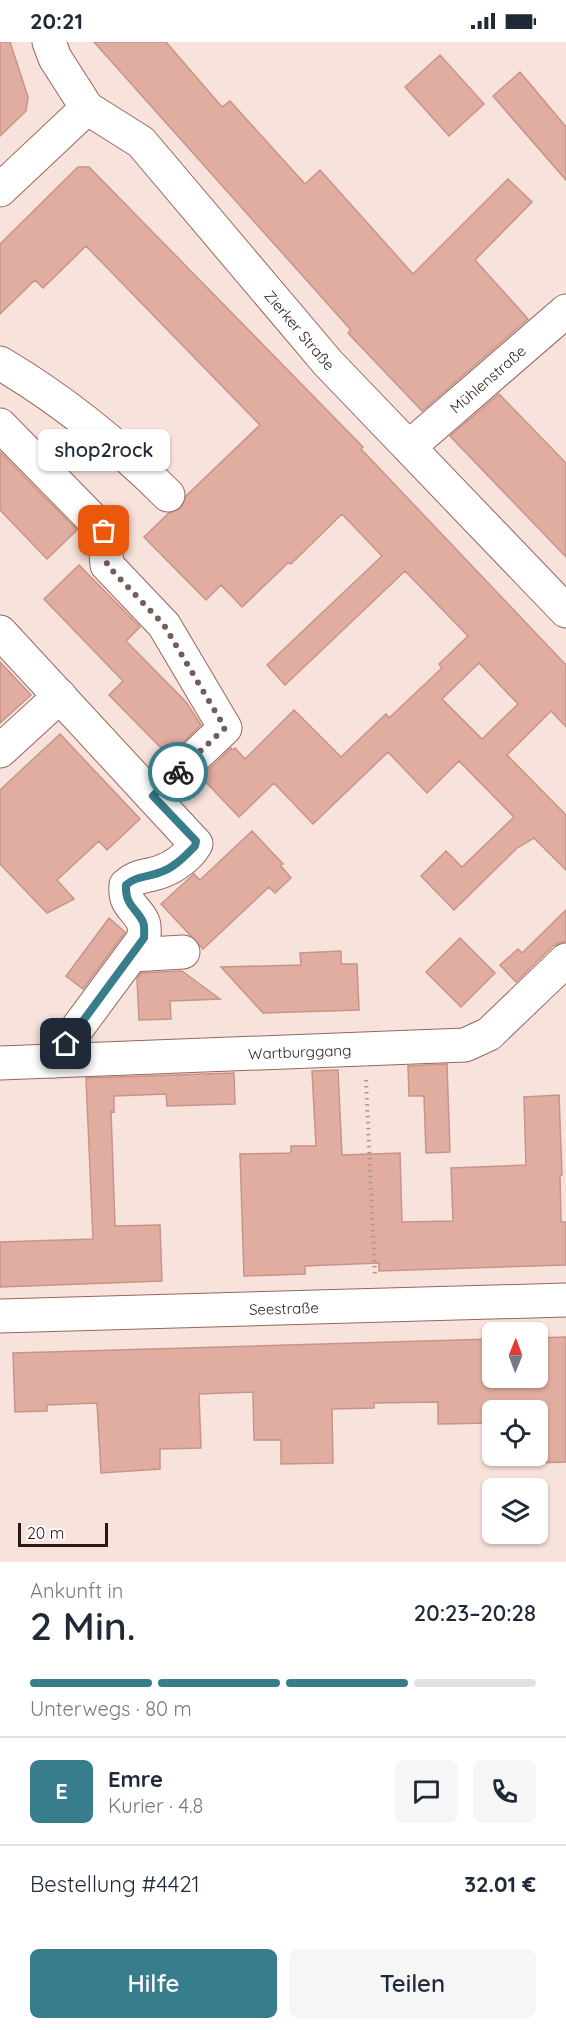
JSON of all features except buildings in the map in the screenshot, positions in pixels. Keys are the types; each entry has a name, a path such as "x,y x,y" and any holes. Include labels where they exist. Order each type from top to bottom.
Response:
{"street":[{"name":"Zierker Straße","path":"49,42 55,57 87,108 141,142 328,363 566,611"},
{"path":"0,190 87,108"},
{"name":"Mühlenstraße","path":"409,447 566,311"},
{"path":"0,363 21,375 90,427 136,464 168,495"},
{"path":"0,425 104,531 107,565 164,625 225,728 153,796"},
{"path":"0,632 196,844 176,865 163,871 134,878 126,885 125,895 132,910 143,923 144,938 53,1061"},
{"path":"0,752 60,696"},
{"path":"132,955 183,952"},
{"name":"Wartburggang","path":"0,1063 465,1045 489,1034 566,960"},
{"name":"Seestraße","path":"0,1316 566,1300"}],"path":[{"path":"364,1049 377,1304"}],"way so far":[{"path":"104,531 107,565 164,625 225,728 178,772"}],"place":[{"name":"shop2rock","path":"104,531"}],"route":[{"path":"66,1044 144,938 143,923 132,910 125,895 126,885 134,878 163,871 176,865 196,844 196,841 153,796 178,772"}]}
